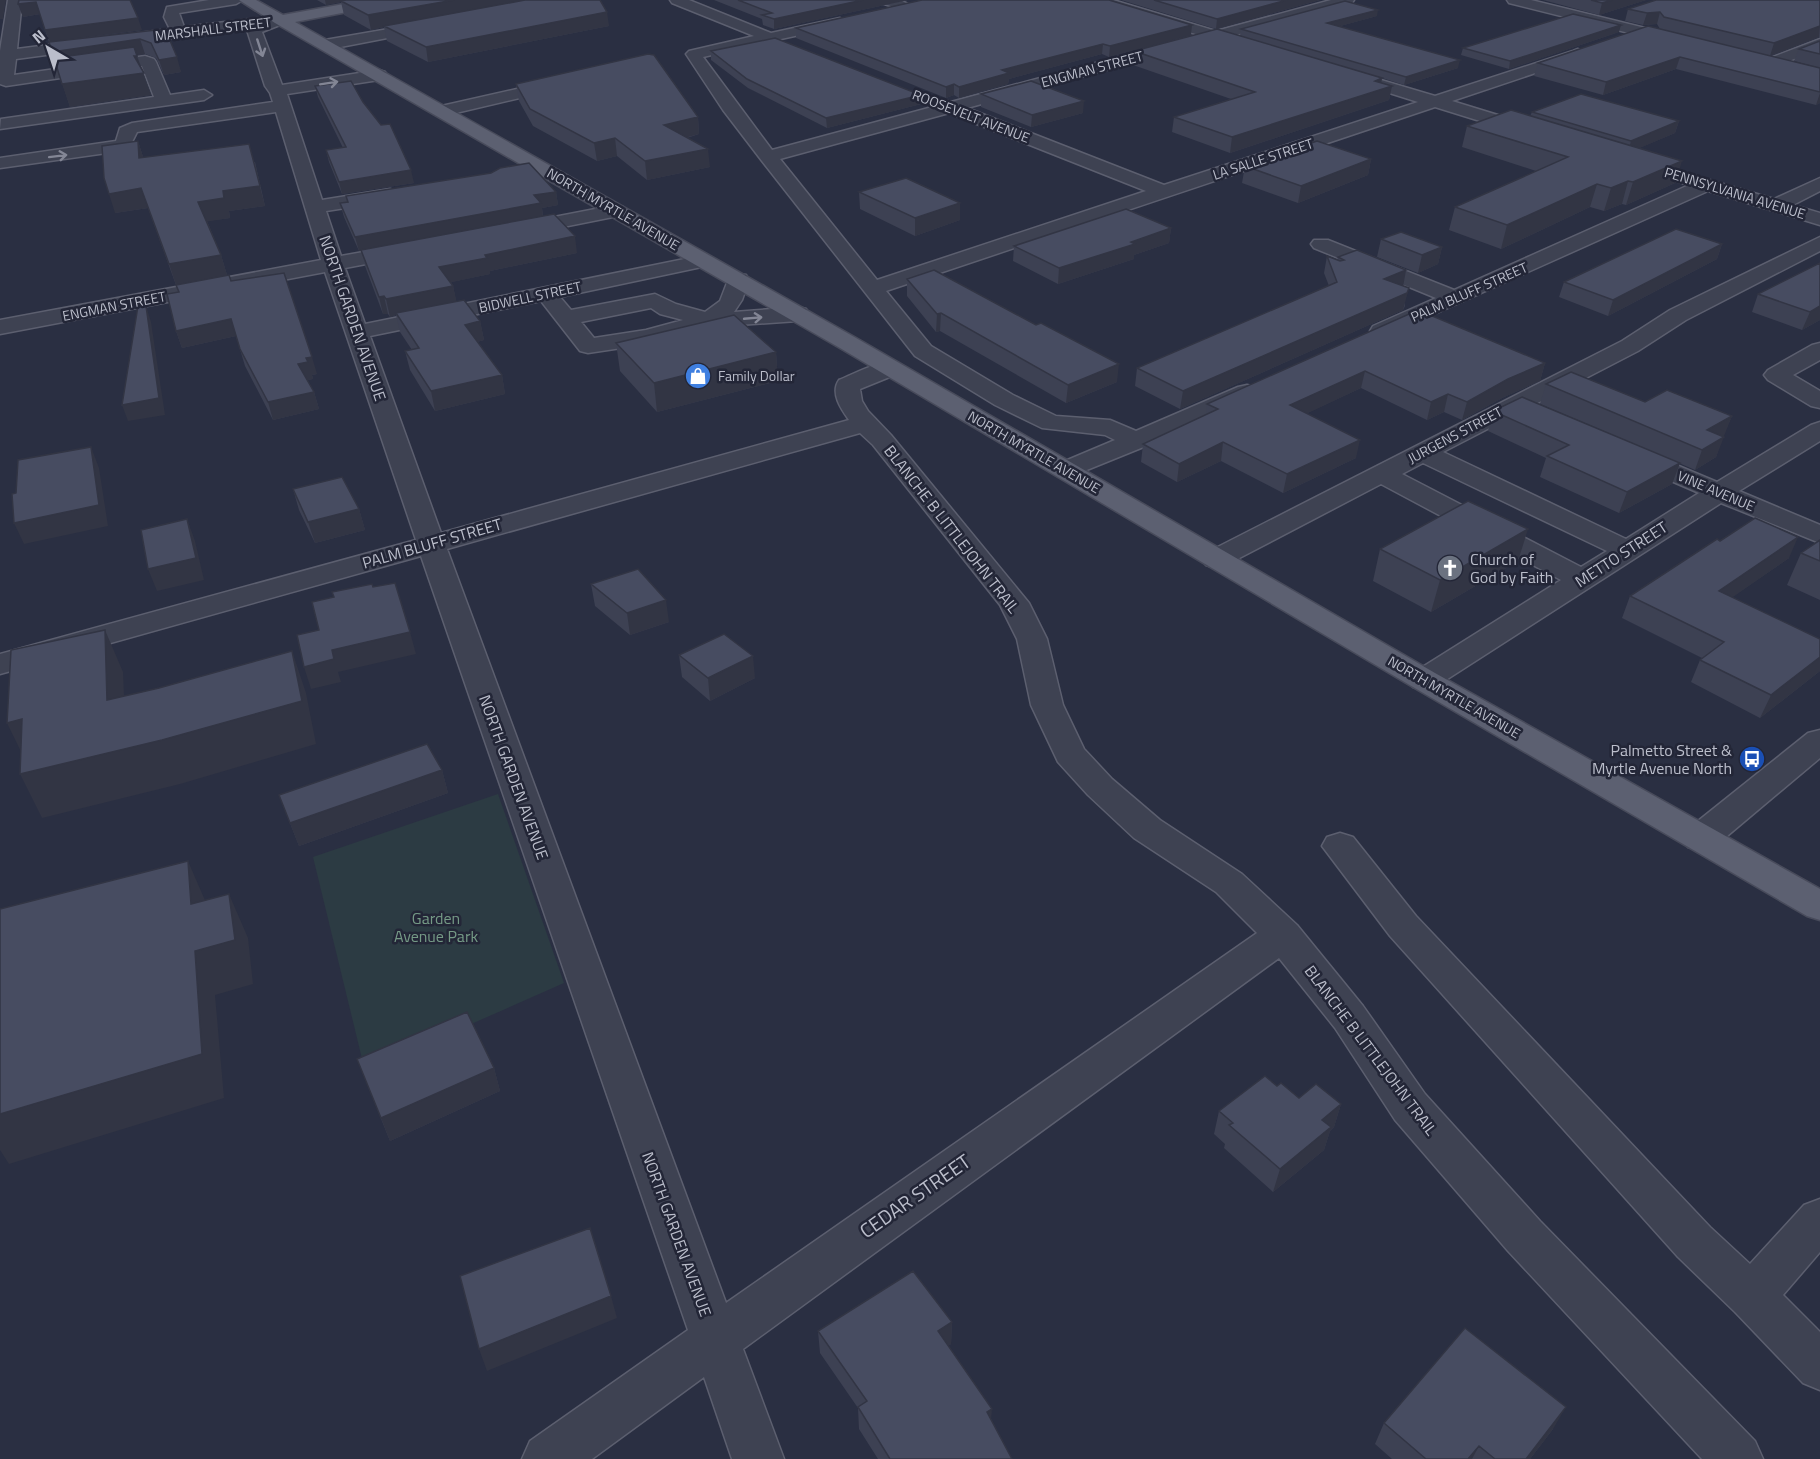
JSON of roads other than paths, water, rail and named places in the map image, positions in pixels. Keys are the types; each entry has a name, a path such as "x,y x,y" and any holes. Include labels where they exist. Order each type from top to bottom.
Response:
{"main road":[{"name":"NORTH MYRTLE AVENUE","path":"246,0 738,280 1425,680 1820,906"},
{"name":"MARSHALL STREET","path":"280,20 389,0"}],"street":[{"path":"15,0 4,56 5,91 1,130 45,118 204,95"},
{"path":"178,33 171,17 172,10 237,0"},
{"path":"677,0 798,48"},
{"path":"1098,0 1259,49"},
{"name":"ENGMAN STREET","path":"768,157 1347,0"},
{"path":"1514,0 1611,18"},
{"path":"1532,0 1611,18 1648,31 1694,42"},
{"path":"885,6 912,6"},
{"name":"MARSHALL STREET","path":"4,56 280,20"},
{"name":"NORTH GARDEN AVENUE","path":"280,20 254,30 273,86 281,99 333,264 430,543 758,1459"},
{"path":"850,20 694,54 729,106 768,157 923,351 1004,400 1051,423 1110,428 1137,441"},
{"path":"325,45 444,24"},
{"name":"LA SALLE STREET","path":"874,288 1648,31"},
{"path":"1805,69 1766,60 1820,44"},
{"path":"5,91 42,88 146,61 164,101"},
{"path":"1336,72 1547,136"},
{"path":"0,163 122,146 126,132 132,128 281,99 379,75"},
{"path":"443,111 577,80"},
{"path":"42,88 45,118"},
{"name":"ROOSEVELT AVENUE","path":"927,99 1164,192"},
{"name":"PENNSYLVANIA AVENUE","path":"1615,157 1820,219"},
{"path":"1775,206 1820,184"},
{"name":"PALM BLUFF STREET","path":"1360,341 1706,185"},
{"path":"315,207 404,192"},
{"path":"493,234 616,211"},
{"name":"JURGENS STREET","path":"1216,559 1629,346 1678,315 1820,243"},
{"path":"1321,244 1455,298"},
{"name":"ENGMAN STREET","path":"0,327 424,247"},
{"name":"BIDWELL STREET","path":"357,332 704,261"},
{"path":"546,293 588,346 648,337 708,320 723,312 733,300 738,280"},
{"path":"565,318 654,301 668,309 708,320 798,315"},
{"path":"1820,350 1776,375 1820,402"},
{"name":"BLANCHE B LITTLEJOHN TRAIL","path":"890,369 848,385 847,396 864,424 882,440 1014,603 1032,639 1047,705 1070,754 1100,787 1148,829 1229,883 1283,935 1349,1017 1410,1107 1524,1236 1737,1459"},
{"path":"1067,470 1265,384"},
{"path":"1514,404 1546,418"},
{"name":"PALM BLUFF STREET","path":"0,664 864,424"},
{"name":"METTO STREET","path":"1425,680 1820,430"},
{"name":"VINE AVENUE","path":"1611,446 1820,535"},
{"path":"1422,452 1628,550"},
{"path":"1380,474 1582,579"},
{"path":"1701,838 1820,741"},
{"path":"1340,846 1427,953 1694,1242 1752,1296 1820,1366"},
{"name":"CEDAR STREET","path":"548,1459 1283,935"},
{"path":"1752,1296 1820,1219"}],"place":[{"name":"Family Dollar","path":"698,376"},
{"name":"Church of God by Faith","path":"1450,568"},
{"name":"Palmetto Street & Myrtle Avenue North","path":"1752,759"}],"park label":[{"name":"Garden Avenue Park","path":"436,927"}]}
